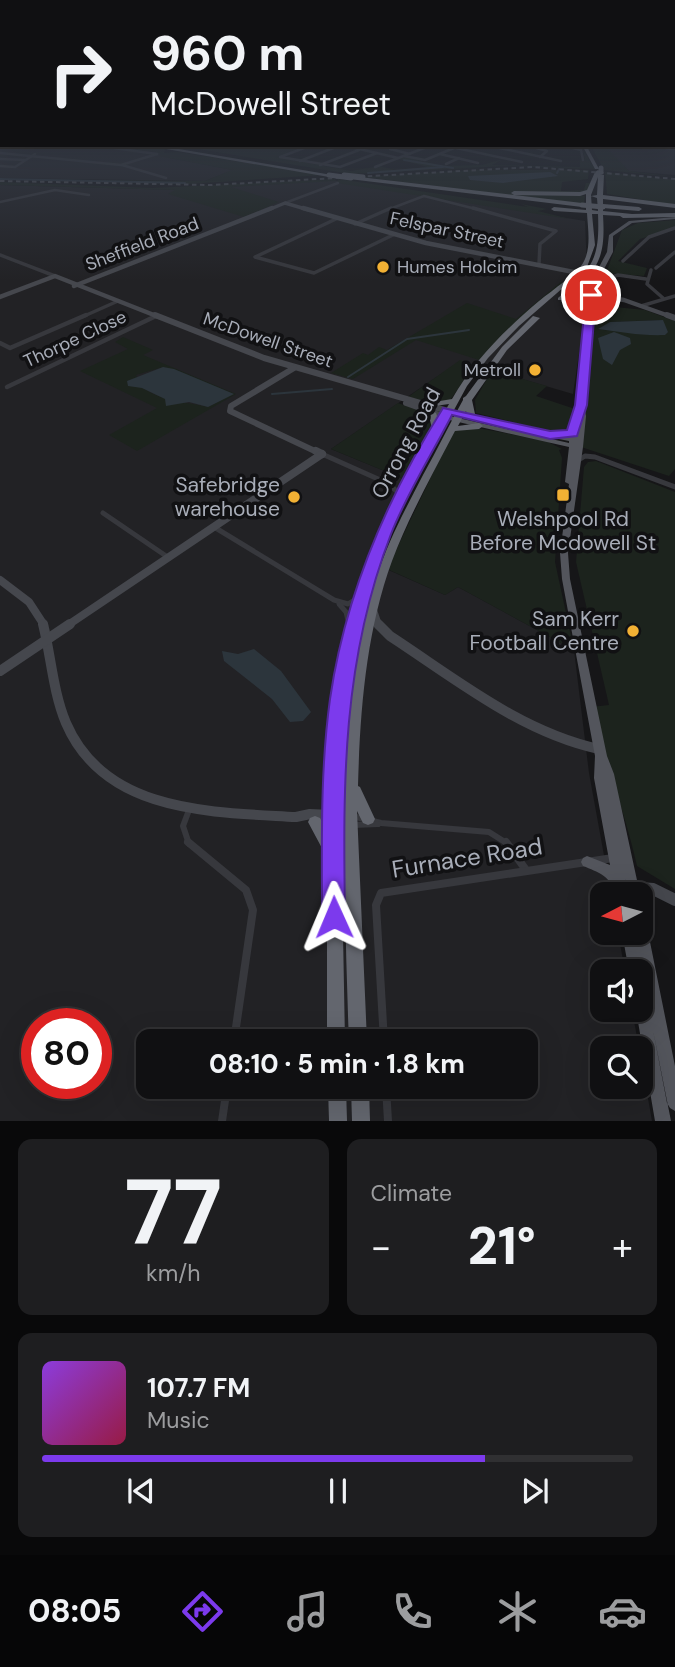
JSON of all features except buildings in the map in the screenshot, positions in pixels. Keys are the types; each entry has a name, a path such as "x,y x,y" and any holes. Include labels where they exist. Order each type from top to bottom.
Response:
{"highway":[{"path":"339,176 575,213 586,210"},
{"path":"360,176 586,210 630,215 675,214"},
{"path":"585,273 590,254 586,210 596,176"},
{"name":"Orrong Road","path":"358,1029 352,781 356,705 373,610 391,551 467,398 515,337 585,273 603,246 599,176"},
{"path":"407,184 483,192 599,194 675,214"},
{"path":"430,190 586,210 675,214"},
{"name":"Orrong Road","path":"336,1029 332,819 337,723 351,634 361,595 398,504 453,401 474,369 568,274 585,273"},
{"path":"467,398 471,415 477,422"},
{"path":"437,433 433,415 428,408 453,401"},
{"path":"455,421 477,422"},
{"path":"352,781 374,821"},
{"path":"316,822 332,853"},
{"path":"337,1099 338,1121"},
{"path":"360,1099 361,1121"}],"main road":[{"path":"625,882 600,778 600,752 564,564 592,284 610,252 613,231 638,221 675,214"},
{"name":"McDowell Street","path":"446,414 455,421 477,422 553,439 575,441"},
{"path":"553,439 575,441"},
{"path":"553,439 574,460"},
{"path":"587,862 606,869 619,882"},
{"path":"644,945 675,1103"},
{"path":"645,1022 663,1121"}],"street":[{"path":"160,176 166,178"},
{"name":"Sheffield Road","path":"76,285 338,183"},
{"path":"0,202 48,188 66,188 89,195"},
{"path":"355,224 415,197 424,196 539,224 556,231 540,244 539,264"},
{"name":"Felspar Street","path":"285,203 395,234 539,264 568,274 585,273"},
{"path":"338,218 255,257 314,273 395,234"},
{"path":"623,261 649,237 675,228"},
{"path":"646,279 653,269 675,252"},
{"name":"McDowell Street","path":"0,255 154,317 294,368 446,414"},
{"path":"608,282 609,278 615,275 646,279"},
{"path":"0,297 52,276"},
{"path":"646,279 651,289 663,298"},
{"path":"641,306 675,296"},
{"path":"592,297 641,306 675,318"},
{"path":"0,343 10,348 116,302"},
{"name":"Thorpe Close","path":"7,387 154,317"},
{"path":"294,368 231,406 230,411 387,483 402,486 410,483"},
{"path":"0,671 322,454"},
{"path":"574,460 585,457 599,458 673,485 675,478"},
{"path":"387,483 399,493 398,504"},
{"path":"103,513 169,558"},
{"path":"214,527 334,600 346,612 351,634"},
{"path":"0,579 40,609 69,730 117,784 137,796 159,805 189,810 374,821 489,832 505,839 513,847 526,870"},
{"path":"334,600 348,604 361,595"},
{"path":"373,610 378,625 390,636 511,713 563,742 600,752"},
{"path":"366,640 376,634 390,636"},
{"path":"189,810 183,826 188,843 246,890 251,900 253,910 236,1029"},
{"path":"296,817 316,822 332,819"},
{"path":"351,821 374,821"},
{"name":"Furnace Road","path":"383,1029 377,897 385,891 620,858"},
{"path":"653,890 675,900"},
{"path":"222,1121 225,1099"},
{"path":"387,1099 388,1121"}],"shaded area":[{"path":"0,176 217,176 205,181"},
{"path":"217,176 303,176 188,184 0,179 205,181"},
{"path":"468,176 556,176 503,183 470,180"},
{"path":"588,176 588,179 562,182 561,191 584,190 586,183 590,183 590,191 579,195 585,196 584,204 363,177"},
{"path":"605,176 675,180 675,205 607,194"},
{"path":"338,179 528,207 521,204 547,209 538,211 570,219 337,183"},
{"path":"332,180 585,221 588,294 573,394 460,361 331,449 404,479 366,560 445,595 458,587 574,650 589,773 609,882 590,882 590,945 620,945 623,959 590,959 590,1022 634,1022 637,1036 590,1036 590,1099 648,1099 652,1121 0,1121 0,185 178,190"},
{"path":"336,181 231,187 279,202 244,217 168,194 175,190 0,185 0,182 152,188"},
{"path":"675,220 675,228 640,239 618,261 647,268 644,276 606,273 622,230 638,223"},
{"path":"561,282 565,283 479,360 416,340 353,379 331,373 363,353 368,355 379,347 387,350 467,303 516,319"},
{"path":"595,305 645,310 675,321 675,469 669,476 581,447","holes":["662,320 668,332 603,330 610,322"]},
{"path":"663,320 668,332 665,335 598,329 610,322"},
{"path":"614,332 630,338 631,344 620,350 612,365 603,359 598,338"},
{"path":"123,337 153,350 143,355 236,394 137,451 109,435 157,408 80,371 128,349 115,342","holes":["163,367 233,394 208,407 174,401 141,387 136,375"]},
{"path":"460,360 474,365 449,402 437,403 408,397"},
{"path":"163,367 234,394 208,407 189,402 166,406 165,399 142,388 128,386 127,381"},
{"path":"492,370 547,386 536,396 575,409 571,430 558,433 476,413 475,400"},
{"path":"398,403 423,412 433,429 404,479 331,449"},
{"path":"478,428 546,441 562,449 559,450 562,458 555,562 574,650 458,587 445,595 387,569 453,431"},
{"name":"Sam Kerr Football Centre","path":"596,461 675,492 675,889 637,866 591,707 609,705 576,562 584,467 588,462"},
{"path":"254,649 281,671 311,712 303,721 290,722 272,699 224,661 222,651 238,654"}],"waterway":[{"path":"0,179 185,183"},
{"path":"348,377 407,339 469,330"},
{"path":"272,394 332,389"}],"railway":[{"path":"0,181 211,185 366,176"},
{"path":"643,176 675,179"}],"place":[{"name":"Humes Holcim","path":"383,267"},
{"name":"Metroll","path":"535,370"},
{"name":"Welshpool Rd Before Mcdowell St","path":"563,495"},
{"name":"Safebridge warehouse","path":"294,497"},
{"name":"Sam Kerr Football Centre","path":"633,631"}],"route":[{"path":"334,917 332,789 340,698 358,607 384,531 448,411 550,435 570,435 574,432 581,405 592,309 591,295"}]}
